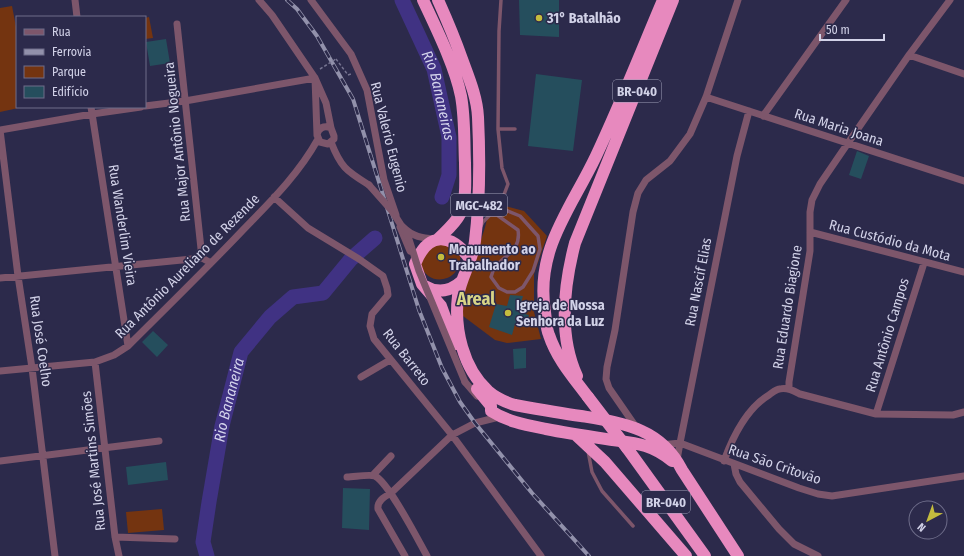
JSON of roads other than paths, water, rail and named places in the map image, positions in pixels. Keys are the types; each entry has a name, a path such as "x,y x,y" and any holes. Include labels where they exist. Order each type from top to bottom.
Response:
{"highway":[{"name":"MGC-482","path":"415,264 422,250 438,239 452,225 459,215 464,202 465,189 464,121 461,95 438,33 423,0"},
{"name":"MGC-482","path":"438,0 451,29 471,83 478,116 479,200 475,243 458,296 458,329 461,345 469,363 478,380 488,391 495,408 510,421 576,435 638,443 651,447 680,465"},
{"name":"BR-040","path":"663,0 595,158 559,224 549,249 542,296 548,335 564,367 627,448 704,556"},
{"name":"BR-040","path":"586,394 572,366 566,339 565,307 567,272 575,243 673,0"},
{"path":"438,33 451,29"},
{"path":"438,239 446,239 456,243 463,249 470,259"},
{"path":"415,264 422,284 441,306 466,373 495,408"},
{"path":"422,284 429,289 438,291 455,287 462,281"},
{"name":"MGC-482","path":"495,408 520,406 612,421 636,428 651,435 664,444 680,465 738,556"},
{"path":"609,440 613,437 616,429 612,421"},
{"path":"576,435 605,462 686,556"}],"street":[{"path":"74,0 77,16"},
{"path":"259,0 272,15 315,78 326,103 334,136 331,142 337,158 346,170 370,185 392,211 408,236 419,271 465,382 477,396 495,408 475,423 452,435 377,505 405,556"},
{"name":"Rua Valerio Eugenio","path":"311,0 351,54 367,90 384,180 415,264"},
{"path":"636,428 609,388 606,379 633,212 638,194 646,180 670,161 690,134 706,97 738,0"},
{"path":"763,116 846,0"},
{"name":"Rua Eduardo Biagione","path":"789,389 810,251 810,212 812,200 820,184 848,143 909,55 950,0"},
{"name":"Rua Major Antônio Nogueira","path":"178,24 202,258"},
{"path":"909,55 964,74"},
{"path":"146,106 186,101 315,78"},
{"path":"315,78 317,137 320,142 324,144 331,142"},
{"name":"Rua Maria Joana","path":"706,97 964,181"},
{"path":"0,130 92,110 125,108"},
{"name":"Rua Wanderlim Vieira","path":"92,110 128,346"},
{"name":"Rua Nascif Elias","path":"680,465 680,444 737,156 749,111"},
{"path":"317,137 320,128 331,128"},
{"name":"Rua José Coelho","path":"0,130 18,276 32,368 55,556"},
{"name":"Rua Antônio Aureliano de Rezende","path":"0,371 95,362 114,356 128,346 274,197 299,169 317,137"},
{"name":"Rua Barreto","path":"274,197 308,228 350,253 383,276 388,295 372,314 370,326 374,339 452,435 541,556"},
{"name":"Rua Valerio Eugenio","path":"398,221 406,230 415,236 438,239"},
{"name":"Rua Custódio da Mota","path":"810,232 924,263 964,272"},
{"path":"0,278 202,258 211,263"},
{"name":"Rua Antônio Campos","path":"876,414 924,263"},
{"path":"361,377 390,360"},
{"name":"Rua José Martins Simões","path":"95,362 106,448 115,538 119,556"},
{"name":"Rua Eduardo Biagione","path":"724,461 744,419 760,401 779,388 789,389 800,394 876,414 953,415 964,412"},
{"path":"0,461 159,441"},
{"name":"Rua São Critovão","path":"651,447 664,444 680,444 799,488 818,494 832,496 964,476"},
{"path":"373,475 392,456"},
{"path":"734,464 736,474 740,482 779,529 794,544 818,556"},
{"path":"347,477 373,475 378,478 391,493 427,556"},
{"path":"115,538 175,539"}],"lane":[{"path":"497,215 498,208 508,184 502,168 498,129 499,31 501,0"},
{"path":"498,129 515,129"},
{"path":"475,243 483,222 490,215 497,215 518,230 519,237 516,248 493,270 491,277 499,288 507,292 515,292 523,287 533,271 540,249 538,236 520,216 479,200"},
{"path":"586,444 592,472 602,491 632,526"}],"waterway":[{"name":"Rio Bananeiras","path":"402,0 434,69 449,137 449,175 442,197"},
{"name":"Rio Bananeira","path":"207,556 203,542 209,502 222,426 241,352 270,317 293,297 323,293 351,259 375,238"}],"railway":[{"path":"287,0 297,9 317,36 353,99 419,310 442,368 460,402 475,423 532,493 589,556"}],"place":[{"name":"31° Batalhão","path":"539,18"},
{"name":"Monumento ao Trabalhador","path":"441,257"},
{"name":"Igreja de Nossa Senhora da Luz","path":"508,313"}],"district":[{"name":"Areal","path":"476,299"}]}
